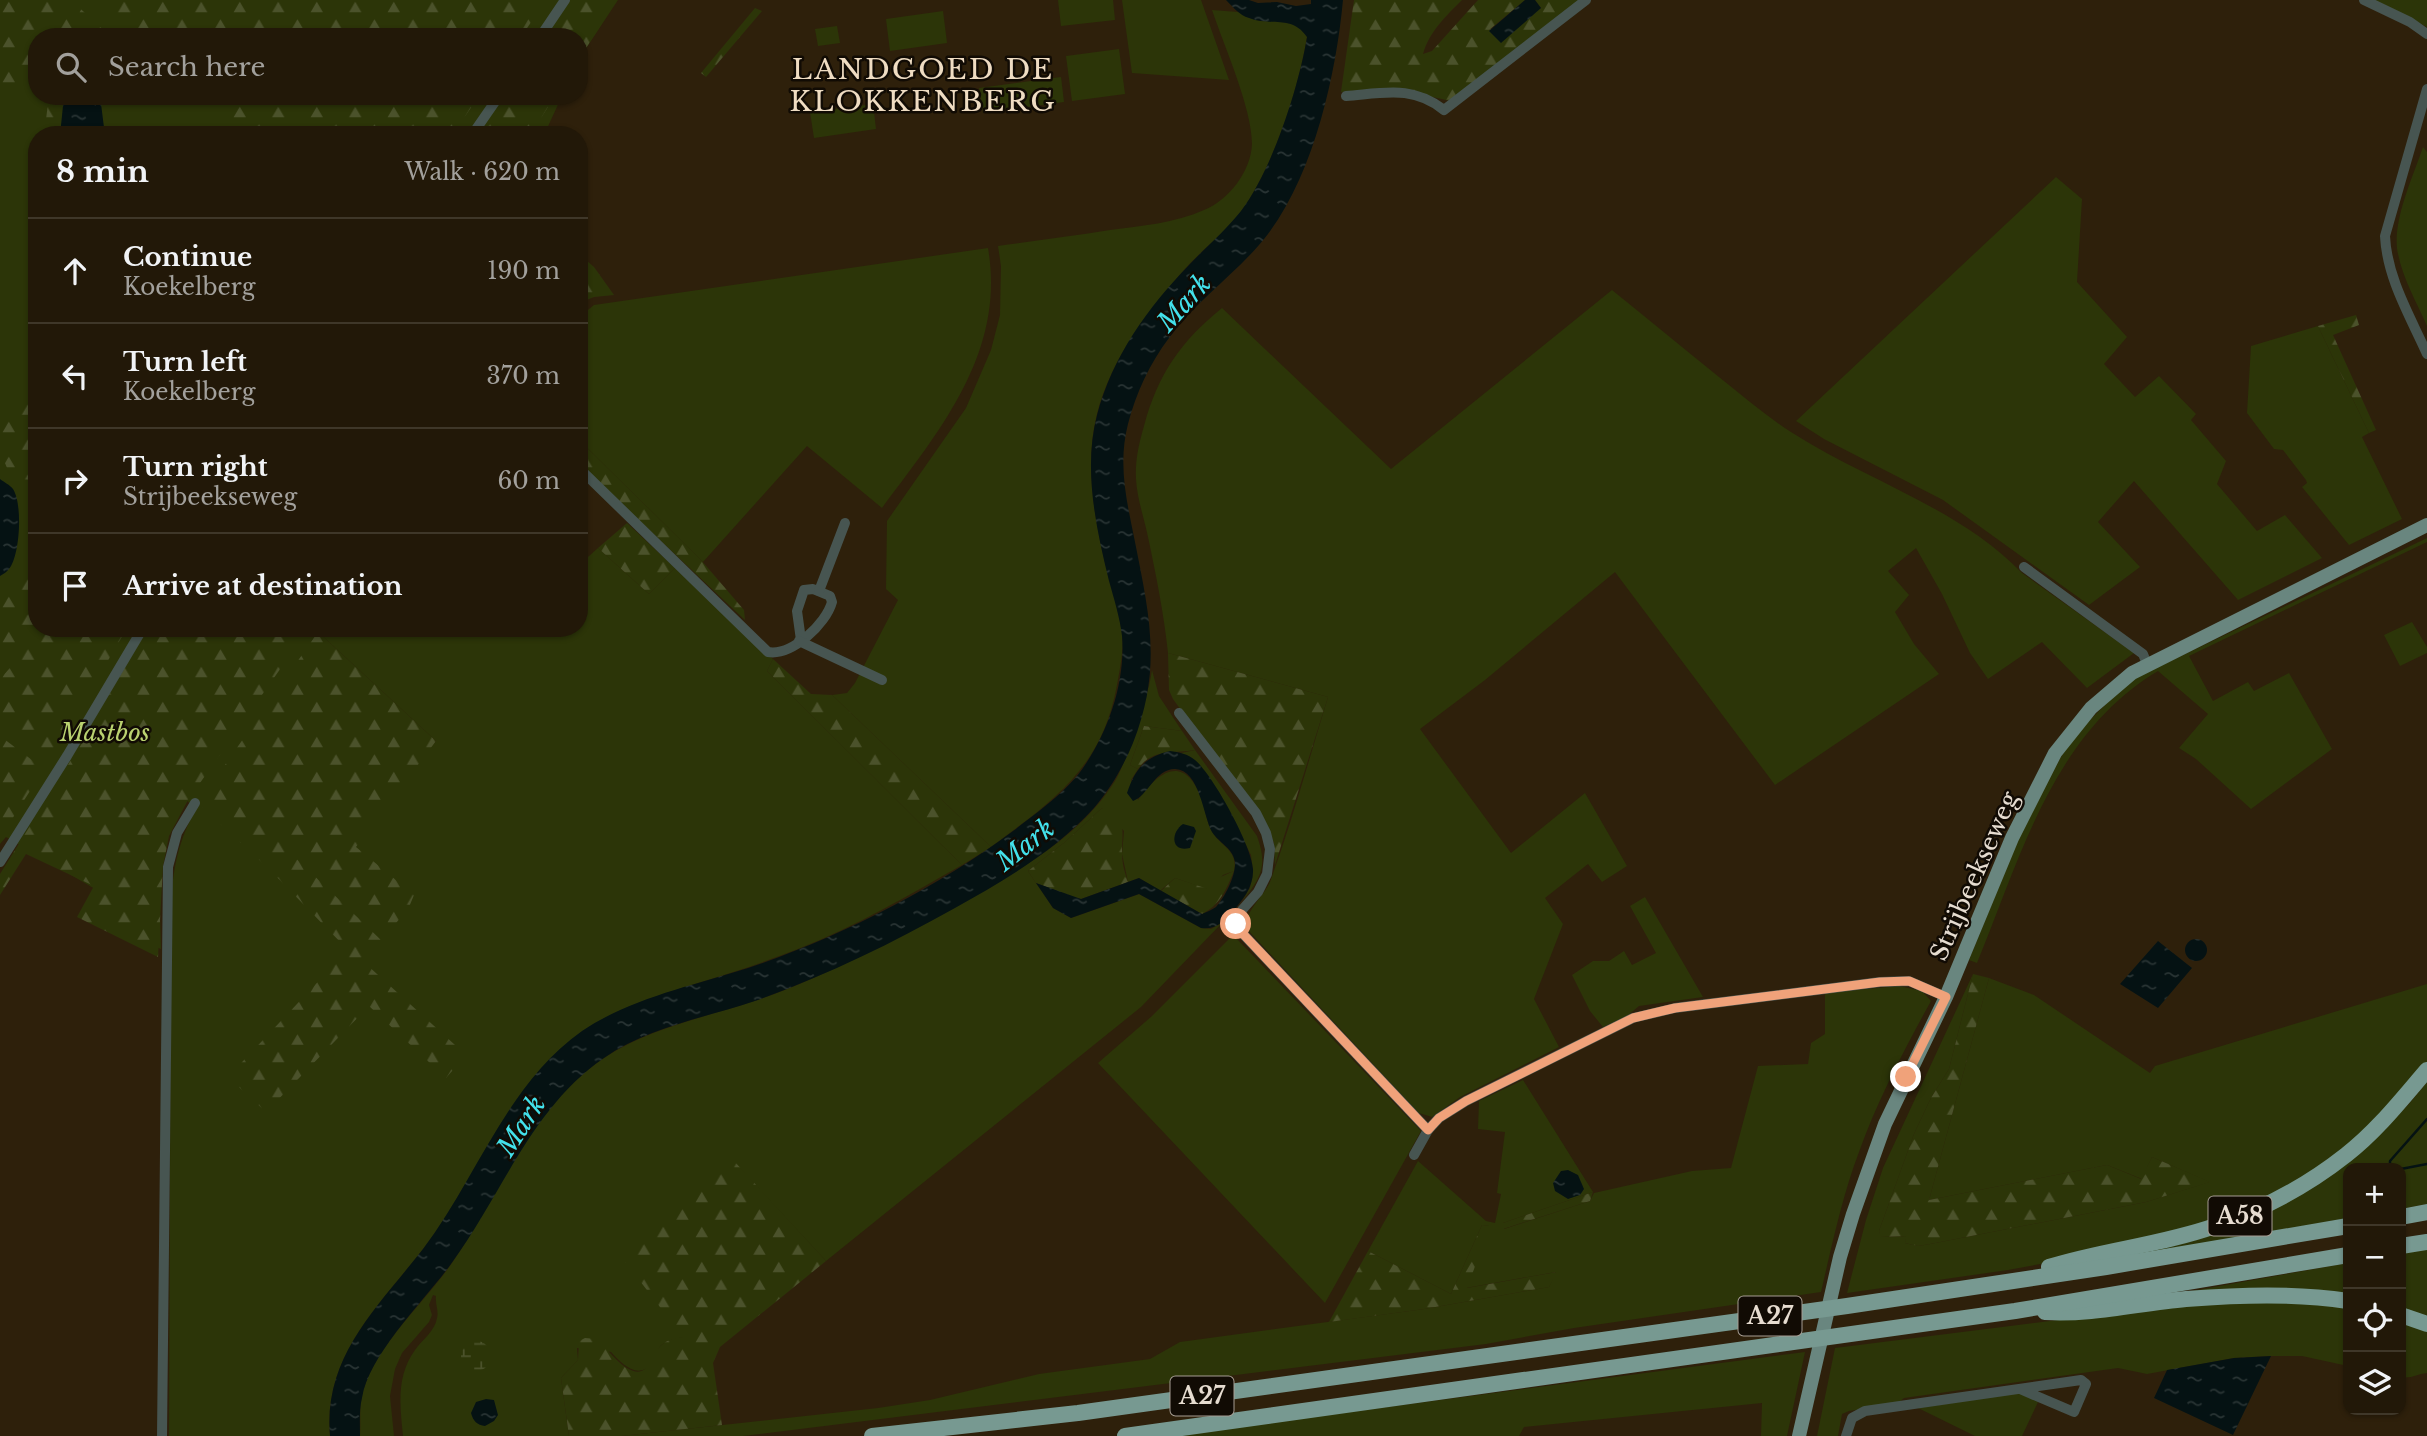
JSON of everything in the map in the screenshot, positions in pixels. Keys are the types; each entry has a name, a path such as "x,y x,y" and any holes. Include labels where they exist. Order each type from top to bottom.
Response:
{"highway":[{"name":"A58","path":"2008,1280 2075,1259 2214,1226 2268,1204 2346,1155 2389,1115 2427,1070"},
{"path":"2406,1216 2427,1212"},
{"name":"A27","path":"872,1436 1078,1413 1847,1306 2106,1267 2343,1227"},
{"path":"2406,1246 2427,1242"},
{"name":"A27","path":"1125,1436 2015,1311 2343,1256"},
{"path":"2015,1311 2068,1314 2185,1299 2276,1295 2343,1300"},
{"path":"2406,1317 2427,1324"}],"main road":[{"name":"Strijbeekseweg","path":"1799,1436 1840,1257 1885,1124 1946,997 2012,838 2055,752 2091,708 2118,683 2147,664 2427,525"}],"street":[{"path":"546,28 565,0"},
{"path":"1346,96 1414,93 1432,100 1444,110 1586,0"},
{"path":"2364,0 2410,22 2427,34"},
{"path":"2427,89 2385,236 2391,272 2427,354"},
{"path":"478,126 493,105"},
{"path":"588,477 768,652 780,653 800,641 822,622 831,606 832,598 808,588 804,590 797,611 800,641 882,680"},
{"path":"819,591 845,523"},
{"path":"2024,567 2143,654 2147,664"},
{"path":"0,862 138,637"},
{"path":"1179,713 1256,813 1266,833 1270,849 1267,874 1258,892 1242,910 1236,924 1428,1130"},
{"path":"162,1436 168,867 177,833 195,803"},
{"path":"1414,1155 1428,1130 1439,1118 1511,1077 1633,1018 1675,1008 1880,982 1909,981 1946,997"},
{"path":"1846,1436 1852,1418 1865,1411 2081,1380 2086,1384 2074,1412 2021,1389"}],"green space":[{"name":"Mastbos","path":"0,0 618,0 588,45 588,28 28,28 28,105 558,105 548,126 28,126 28,637 316,637 430,748 436,741 323,637 588,637 588,557 598,548 649,594 675,568 773,659 767,671 962,865 882,910 819,940 761,963 625,1009 576,1036 561,1049 521,1094 458,1198 424,1248 358,1334 335,1381 330,1407 330,1436 169,1436 171,902 178,854 196,809 186,800 158,842 161,949 84,920 95,889 6,837 0,844"},
{"path":"0,0 71,0 101,28 28,28 28,82 0,112"},
{"path":"94,0 371,0 354,28 124,28"},
{"path":"383,0 546,0 527,28 365,28"},
{"path":"573,0 617,0 588,45 588,28 553,28"},
{"path":"1058,0 1113,0 1115,20 1061,26"},
{"path":"1122,0 1201,0 1229,80 1132,73"},
{"path":"1354,0 1462,0 1434,31 1423,54 1432,51 1478,0 1525,0 1489,30 1541,8 1535,0 1579,0 1450,101 1396,92 1341,92"},
{"path":"2374,0 2427,0 2427,27"},
{"path":"755,8 762,11 706,77 701,73"},
{"path":"1212,10 1238,12 1260,21 1276,21 1300,27 1307,37 1298,80 1265,171 1243,209 1157,302 1132,337 1111,374 1097,414 1091,463 1098,529 1122,633 1122,652 1110,714 1100,739 1072,780 1035,814 991,847 832,695 847,693 855,683 898,600 886,589 887,521 966,408 991,350 1000,315 1001,266 998,246 1181,218 1204,210 1222,199 1243,174 1251,154 1251,129 1243,95"},
{"path":"943,11 947,43 890,51 886,19"},
{"path":"837,26 840,43 818,46 815,29"},
{"path":"1119,49 1125,94 1072,101 1066,56"},
{"path":"1061,77 1064,102 983,113 979,88"},
{"path":"873,104 876,129 814,138 810,112"},
{"path":"48,105 63,105 61,126 45,126"},
{"path":"204,105 304,105 291,126 227,126"},
{"path":"315,105 473,105 458,126 302,126"},
{"path":"500,105 549,105 536,126 485,126"},
{"path":"2423,147 2427,152 2427,326 2403,273 2397,242 2400,214"},
{"path":"2056,177 2082,199 2077,282 2127,337 2104,364 2135,397 2159,376 2196,414 2191,420 2226,461 2217,484 2257,531 2285,515 2322,558 2238,600 2134,481 2098,522 2140,567 2089,605 1943,500 1824,439 1796,421"},
{"path":"988,248 991,286 987,322 978,355 964,388 946,419 882,508 807,446 703,562 588,449 588,310 594,305"},
{"path":"588,262 614,295 588,299"},
{"path":"1612,290 1782,426 1970,530 2022,573 2134,653 2087,688 2042,642 1988,679 1970,653 1916,548 1888,571 1909,595 1895,612 1914,644 1939,674 1775,785 1615,572 1485,680 1420,729 1511,853 1585,793 1627,866 1602,882 1588,864 1545,898 1563,924 1534,999 1559,1047 1460,1097 1432,1117 1419,1113 1247,929 1250,911 1270,882 1328,697 1168,653 1157,580 1139,501 1136,465 1139,445 1156,390 1173,360 1194,333 1222,308 1391,469"},
{"path":"2356,315 2359,325 2333,335 2376,430 2369,433 2318,326"},
{"path":"2318,326 2369,433 2362,437 2402,519 2349,545 2302,487 2307,483 2306,480 2283,450 2274,449 2247,413 2251,346"},
{"path":"28,388 28,480 13,476 2,453 0,416 14,405"},
{"path":"588,449 701,560 744,610 745,620 588,472"},
{"path":"627,523 675,568 649,594 598,548"},
{"path":"2427,538 2427,542 2189,656 2213,701 2248,682 2254,691 2289,673 2332,749 2251,809 2196,759 2179,748 2208,714 2158,671 2122,697 2092,728 2066,763 2026,840 1977,963 1969,960 2021,832 2062,755 2081,729 2129,681"},
{"path":"28,575 28,635 0,665 0,605"},
{"path":"2412,622 2427,647 2427,653 2400,666 2384,635"},
{"path":"38,637 122,637 51,758 0,719 0,679"},
{"name":"Mastbos","path":"143,637 303,637 188,800 169,836 163,866 158,957 77,917 94,886 26,854 0,895 0,874"},
{"path":"314,637 323,637 436,741 356,847 414,895 409,907 388,933 220,772"},
{"path":"1168,653 1328,697 1275,865 1274,843 1269,831 1173,699 1169,690"},
{"path":"773,659 811,694 832,695 991,847 962,865 767,671"},
{"path":"1152,670 1159,696 1182,731 1144,726 1130,765 1138,769 1131,780 1138,800 1155,780 1164,774 1181,772 1188,777 1196,786 1212,832 1232,855 1234,871 1223,875 1209,890 1175,878 1160,891 1139,878 1128,882 1122,854 1124,831 1102,808 1028,871 1053,908 1071,918 1139,894 1201,928 1211,929 1222,923 1141,1007 826,1261 734,1162 684,1337 664,1343 652,1363 641,1370 630,1368 611,1352 577,1348 578,1360 561,1378 569,1436 403,1436 400,1402 402,1381 409,1360 436,1323 438,1313 436,1296 433,1295 429,1305 432,1315 429,1322 402,1353 395,1369 390,1396 394,1436 360,1436 362,1395 377,1359 443,1276 521,1150 559,1097 582,1075 627,1045 690,1020 777,993 842,965 904,934 1039,856 1081,823 1115,781 1145,701"},
{"path":"1144,726 1182,731 1195,750 1157,755 1138,769 1130,765"},
{"path":"0,736 44,769 0,838"},
{"path":"1195,750 1257,836 1262,856 1261,871 1242,901 1250,888 1253,871 1251,855 1219,792 1181,753"},
{"path":"216,781 382,941 366,964 466,1055 446,1078 369,1006 266,1112 228,1077 348,950 269,869 199,804"},
{"path":"1102,808 1116,817 1122,826 1123,861 1128,882 1081,899 1036,883 1028,871"},
{"path":"1234,871 1218,901 1202,914 1161,891 1175,878 1208,889 1214,880"},
{"path":"1645,897 1703,997 1639,1006 1627,1016 1603,1027 1590,1011 1572,975 1593,961 1609,961 1624,951 1632,965 1656,953 1630,906"},
{"path":"1231,937 1235,937 1421,1131 1325,1303 1098,1063 1152,1016"},
{"path":"1973,974 1949,1069 1914,1134 1879,1231 1881,1237 1907,1236 1905,1243 1918,1246 1930,1244 2146,1202 2209,1182 2152,1157 2142,1179 2107,1165 1929,1200 1989,978 2034,995 2150,1073 2155,1066 2427,984 2427,1066 2349,1145 2296,1184 2231,1216 2089,1255 2008,1270 1847,1293 1883,1168"},
{"path":"1973,974 1989,978 1929,1200 2107,1165 2141,1179 2152,1157 2210,1182 2146,1202 1918,1246 1905,1243 1906,1236 1880,1237 1879,1231 1914,1134 1949,1069"},
{"path":"1899,986 1922,991 1931,1001 1866,1132 1842,1204 1821,1292 1574,1328 1486,1344 743,1436 621,1436 930,1400 1039,1374 1150,1359 1180,1342 1424,1309 1549,1287 1556,1272 1466,1288 1489,1226 1482,1225 1451,1294 1368,1251 1418,1161 1486,1221 1495,1223 1501,1194 1497,1193 1505,1132 1478,1129 1479,1101 1523,1080 1593,1192 1503,1223 1504,1229 1590,1201 1594,1193 1692,1171 1731,1168 1758,1066 1808,1064 1811,1043 1825,1034 1825,993"},
{"path":"2427,1082 2427,1204 2406,1208 2406,1163 2343,1163 2343,1219 2120,1258 2205,1235 2378,1134"},
{"path":"734,1161 826,1261 720,1347 713,1363 722,1425 621,1436 569,1436 561,1378 578,1360 579,1341 585,1338 596,1339 625,1367 638,1372 647,1367 663,1343 683,1337 620,1255"},
{"path":"1593,1192 1590,1201 1503,1229 1503,1223"},
{"path":"1482,1225 1490,1226 1467,1288 1557,1272 1549,1287 1329,1322 1368,1251 1451,1294"},
{"path":"2427,1249 2427,1319 2406,1311 2406,1253"},
{"path":"2343,1264 2343,1296 2164,1296"},
{"path":"2283,1300 2343,1306 2343,1365 2302,1356 2271,1356 2234,1358 2147,1374 2118,1368 1904,1398 1898,1403 1842,1414 1838,1436 1817,1436 1835,1348 2153,1308"},
{"path":"2406,1321 2427,1330 2427,1373 2408,1377"},
{"path":"476,1341 482,1342 490,1350 490,1362 482,1370 476,1371 470,1370 462,1362 461,1356 462,1350 470,1342"},
{"path":"1805,1352 1787,1436 1761,1436 1762,1403 1524,1427 1519,1436 1168,1436"},
{"path":"2019,1393 2038,1402 2022,1436 1975,1436 1918,1408"}],"water":[{"name":"Mark","path":"1226,0 1277,2 1296,6 1311,4 1311,0 1343,0 1335,60 1320,122 1310,153 1284,210 1257,248 1192,311 1169,338 1150,368 1131,412 1125,438 1123,467 1148,616 1150,664 1142,715 1121,769 1094,808 1063,838 992,887 882,947 807,981 755,1001 639,1038 604,1058 579,1078 537,1127 451,1264 386,1346 367,1381 362,1398 360,1436 330,1436 330,1407 335,1381 357,1334 423,1249 513,1105 556,1053 582,1031 641,1001 783,956 886,910 919,892 983,852 1055,798 1077,776 1097,745 1117,692 1121,673 1122,636 1093,498 1091,456 1097,415 1112,373 1133,334 1159,298 1235,218 1252,194 1283,127 1298,79 1307,37 1301,30 1287,23 1245,17"},
{"path":"1525,0 1535,0 1541,8 1501,43 1489,31"},
{"path":"63,105 101,105 104,126 61,126"},
{"path":"0,479 13,489 19,517 16,553 8,570 0,576"},
{"path":"1170,751 1189,756 1203,768 1239,828 1253,869 1250,887 1240,903 1222,922 1206,928 1201,928 1139,894 1071,918 1053,908 1036,883 1081,899 1139,878 1202,914 1219,903 1232,879 1234,857 1212,832 1200,795 1190,777 1183,771 1168,770 1133,801 1127,793 1142,765"},
{"path":"1183,824 1194,827 1196,831 1190,848 1184,849 1179,848 1174,841 1176,832"},
{"path":"2196,939 2204,942 2207,950 2204,958 2196,961 2188,958 2185,950 2188,942"},
{"path":"2158,941 2192,968 2158,1008 2120,984"},
{"path":"1568,1170 1578,1175 1584,1189 1580,1195 1568,1199 1555,1191 1553,1183 1561,1171"},
{"path":"2271,1356 2233,1435 2154,1398 2167,1370 2234,1358"},
{"path":"494,1400 498,1415 485,1426 476,1422 471,1413 476,1402"}],"waterway":[{"path":"2390,1163 2427,1119"},
{"path":"2406,1168 2427,1164"}],"district":[{"name":"LANDGOED DE KLOKKENBERG","path":"923,85"}],"route":[{"path":"1236,924 1428,1130 1439,1118 1466,1101 1633,1018 1675,1008 1880,982 1909,981 1946,997 1906,1077"}]}
